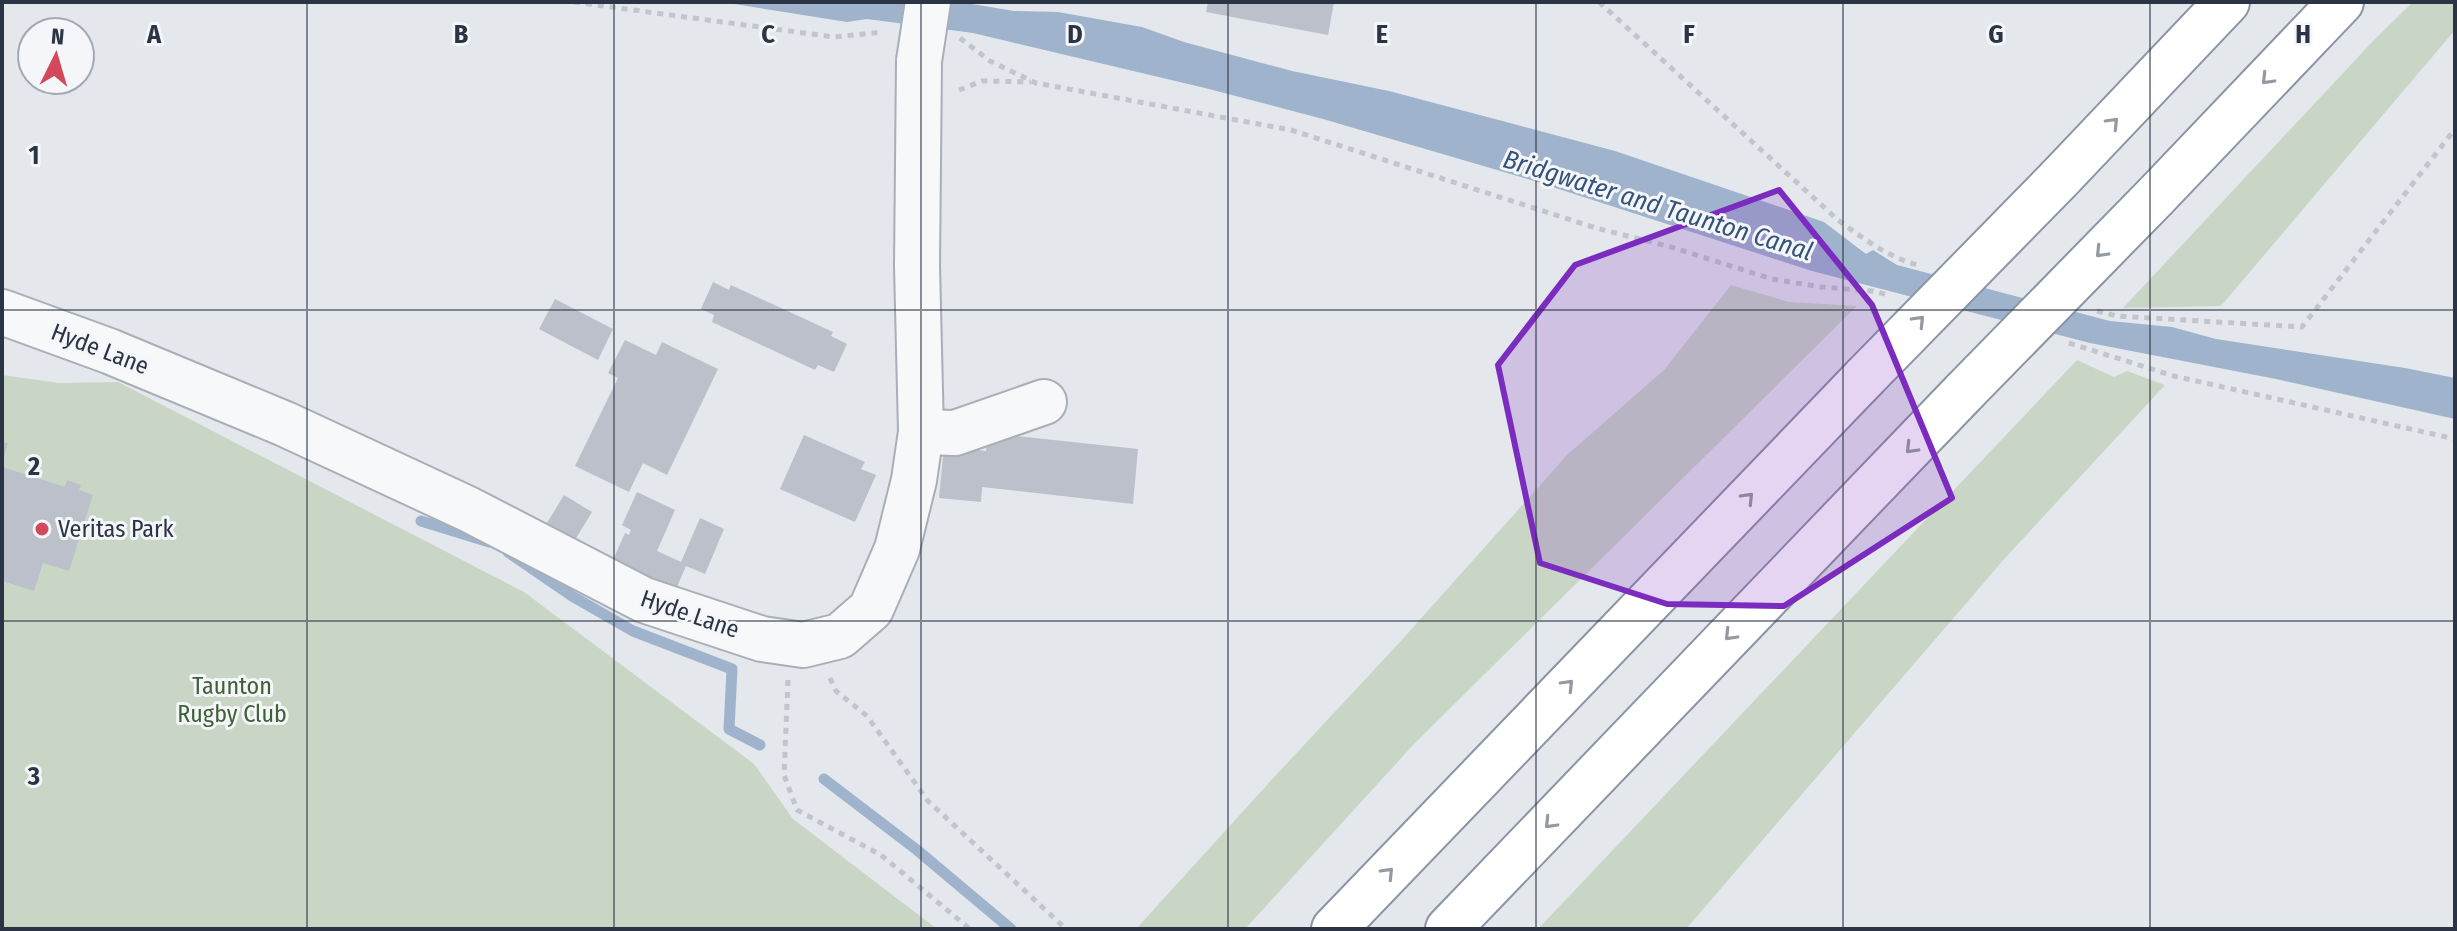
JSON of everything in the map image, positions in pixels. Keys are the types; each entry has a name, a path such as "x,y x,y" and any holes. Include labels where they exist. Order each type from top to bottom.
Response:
{"highway":[{"path":"1334,929 2227,2"},
{"path":"1448,929 2341,2"}],"street":[{"path":"798,643 840,636 871,609 897,549 914,480 921,432 917,266 921,43"},
{"name":"Hyde Lane","path":"2,312 109,351 285,424 468,509 644,600 762,639 798,643"},
{"path":"921,432 955,433 1044,402"}],"path":[{"path":"574,2 834,37 921,43 961,38 990,61 1036,83"},
{"path":"921,43 954,91 982,81 1036,83 1291,130 1596,228 1671,247 1772,279 1872,291 1903,299"},
{"path":"2057,340 2174,376 2455,439"},
{"path":"970,929 881,855 797,810 784,775 788,677 798,643 822,660 836,691 867,716 928,801 1066,929"}],"highlighted area":[{"path":"1779,190 1872,305 1952,498 1784,606 1667,604 1540,563 1498,365 1575,265"}],"green space":[{"path":"2413,2 2455,2 2455,30 2221,306 2123,308 2375,39"},
{"path":"1731,285 1789,302 1857,306 1414,744 1245,929 1136,929 1567,455 1664,370"},
{"path":"2077,360 2114,377 2127,371 2165,385 2006,557 1686,929 1538,929"},
{"name":"Taunton Rugby Club","path":"2,375 59,383 118,382 524,592 754,764 793,819 937,929 2,929"}],"water":[{"name":"Bridgwater and Taunton Canal","path":"722,2 966,3 1014,11 1058,12 1142,27 1184,42 1292,71 1389,91 1615,151 1824,222 1866,254 1873,250 1897,265 2110,321 2172,327 2216,339 2455,378 2455,419 2276,379 2090,343 1812,271 1531,180 1205,88 973,33 867,19 847,22"}],"building":[{"path":"1208,2 1334,2 1328,35 1206,12"},
{"path":"713,282 729,290 731,285 833,332 831,336 847,344 834,372 818,365 815,370 712,322 714,315 701,309"},
{"path":"555,299 613,329 598,360 539,329"},
{"path":"625,340 656,355 662,342 718,369 667,475 643,463 629,492 575,466 618,378 608,373"},
{"path":"988,433 1138,449 1133,504 982,487 981,502 939,498 944,446 986,451"},
{"path":"804,435 865,462 861,469 876,475 855,522 780,489"},
{"path":"2,442 8,443 3,460 2,460"},
{"name":"Veritas Park","path":"2,467 65,487 67,480 81,485 79,490 93,495 69,571 43,563 34,591 2,581"},
{"path":"637,492 675,510 657,551 681,562 700,518 724,529 705,574 686,566 673,596 610,567 625,533 629,535 631,530 622,525"},
{"path":"564,495 592,512 575,540 547,523"}],"waterway":[{"path":"421,521 489,542"},
{"path":"508,552 572,596 633,631 732,669 729,729 760,745"},
{"path":"824,779 917,850 1011,929"}],"place":[{"name":"Veritas Park","path":"42,529"}]}
